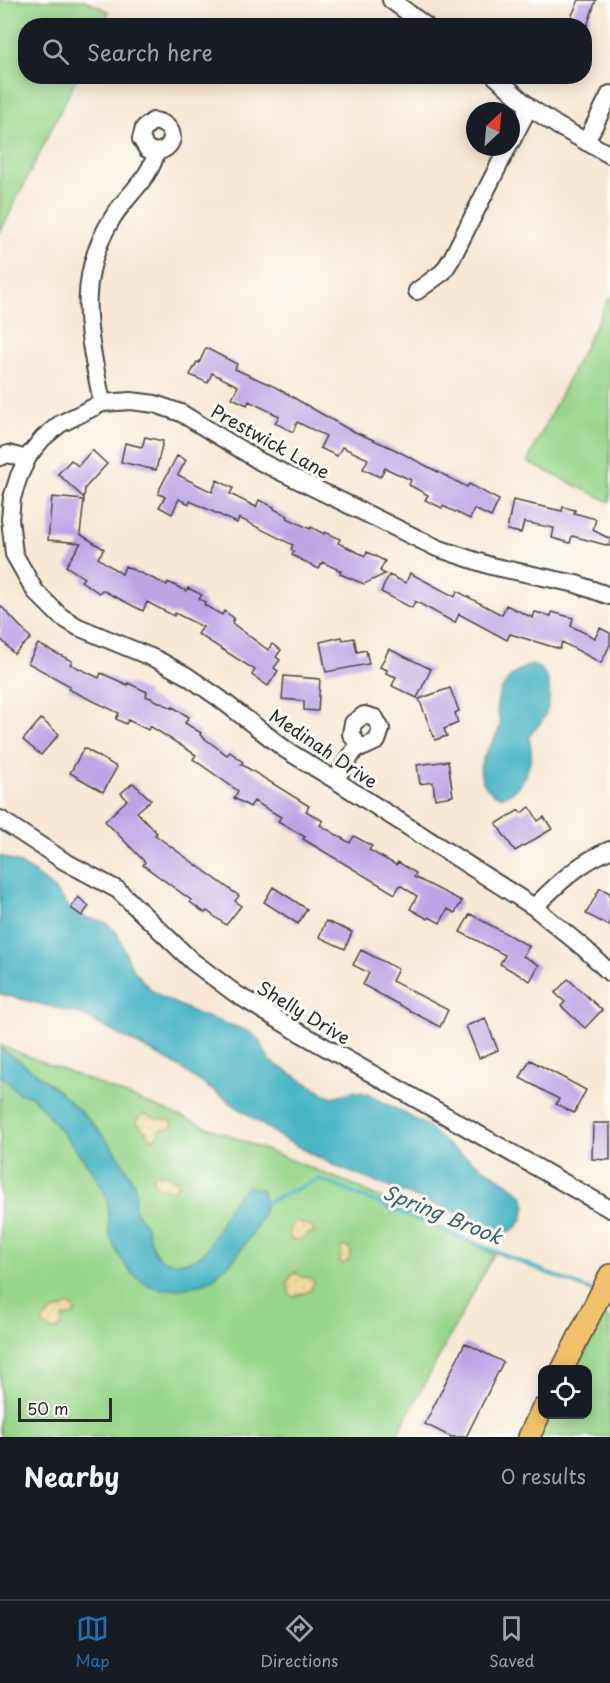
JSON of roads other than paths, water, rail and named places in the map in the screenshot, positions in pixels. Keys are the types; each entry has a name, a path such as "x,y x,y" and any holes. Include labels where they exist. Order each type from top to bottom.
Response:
{"main road":[{"path":"564,1365 606,1282"},
{"path":"529,1437 538,1419"}],"street":[{"path":"392,0 416,18"},
{"path":"504,84 529,107 610,155"},
{"path":"586,142 610,94"},
{"path":"520,124 529,107"},
{"path":"102,403 87,316 86,295 90,272 96,249 104,233 123,202 153,165 156,152"},
{"path":"417,291 443,273 503,156"},
{"name":"Prestwick Lane","path":"19,562 6,534 12,498 27,459 43,438 60,424 102,403 141,402 181,413 261,462 437,548 491,566 576,584 610,596"},
{"path":"0,457 8,454 27,459"},
{"name":"Medinah Drive","path":"19,562 35,591 60,616 78,627 188,675 286,750 534,907 610,973"},
{"path":"335,780 358,745"},
{"name":"Shelly Drive","path":"0,819 55,856 118,890 192,961 236,994 295,1030 610,1209"},
{"path":"534,907 586,862 610,850"}],"water":[{"path":"532,665 539,668 548,680 548,705 543,719 529,738 531,754 526,774 515,790 508,795 500,796 485,785 480,768 500,726 497,708 503,687 519,671"},
{"path":"0,856 17,862 33,872 54,889 73,912 105,922 117,933 132,968 150,989 165,999 198,1014 248,1031 258,1039 270,1061 323,1093 333,1097 354,1091 368,1094 426,1125 450,1147 508,1183 522,1195 526,1206 522,1219 515,1229 506,1232 337,1167 282,1138 173,1063 80,1014 0,994"},
{"path":"0,1048 36,1073 72,1104 89,1120 118,1155 136,1191 134,1205 136,1211 145,1224 154,1250 162,1259 176,1262 195,1259 208,1247 227,1210 238,1195 248,1186 262,1190 265,1204 263,1214 233,1260 212,1280 176,1289 155,1287 135,1276 124,1263 112,1242 107,1199 99,1181 40,1105 31,1096 18,1093 0,1074"}],"waterway":[{"name":"Spring Brook","path":"265,1203 319,1179 594,1292"}]}
